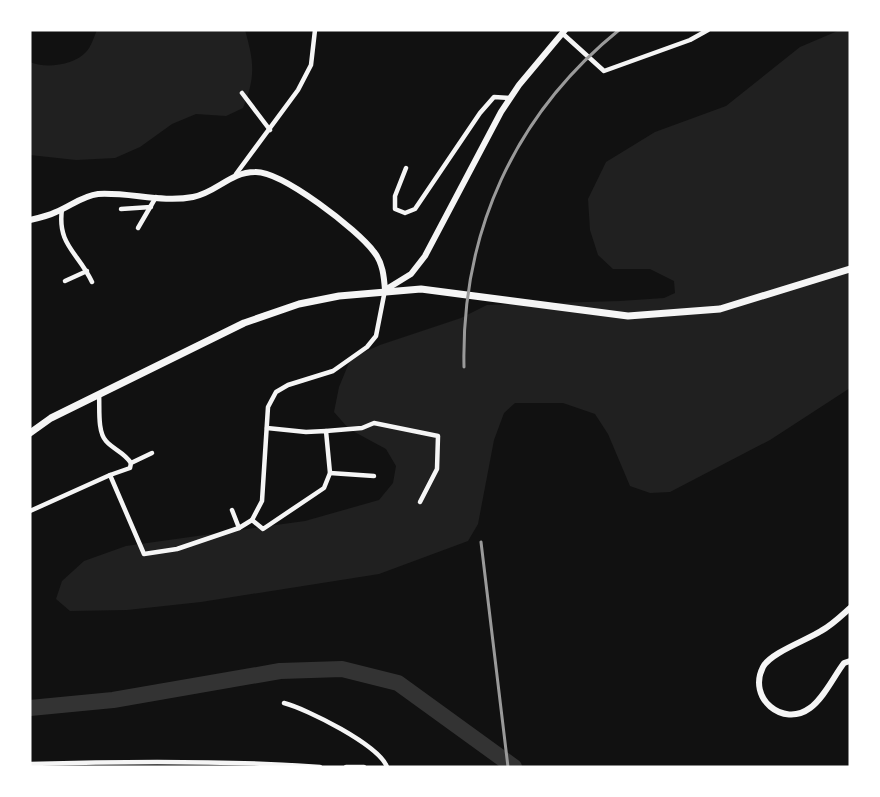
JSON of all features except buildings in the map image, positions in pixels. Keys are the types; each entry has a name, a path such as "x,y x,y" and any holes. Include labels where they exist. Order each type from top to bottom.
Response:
{"main road":[{"path":"30,433 51,418 255,319 299,304 385,290 421,289 628,316 678,314 720,309 850,269"}],"street":[{"path":"236,174 298,90 311,65 315,30"},
{"path":"385,290 411,274 425,256 510,98 563,31 604,71 690,40 708,30"},
{"path":"242,93 270,129"},
{"path":"406,168 395,196 395,208 405,213 415,209 494,97 510,98"},
{"path":"30,220 62,209 85,196 99,194 156,198 195,197 236,174 256,172 285,180 366,242 376,254 384,272 385,290 376,336 367,347 333,371 288,385 276,392 268,407 261,501 252,520 239,528 177,549 144,554 110,475"},
{"path":"138,228 156,198"},
{"path":"121,209 151,207"},
{"path":"62,209 60,227 63,238 87,271 92,282"},
{"path":"65,281 87,271"},
{"path":"99,394 101,428 105,440 125,454 131,463"},
{"path":"267,428 306,432 362,428 374,423 438,436 437,469 420,502"},
{"path":"252,520 263,529 324,488 330,473 326,431"},
{"path":"30,511 130,468 131,463 152,453"},
{"path":"330,473 374,476"},
{"path":"427,488 434,491"},
{"path":"232,510 239,528"},
{"path":"850,608 822,631 770,659 763,666 758,685 761,697 779,713 797,714 811,707 844,663 850,661"},
{"path":"284,703 304,708 348,733 384,758 387,767"},
{"path":"30,764 206,760 320,767"},
{"path":"346,767 364,767"}],"shaded area":[{"path":"97,30 245,30 250,51 252,78 243,108 226,116 196,114 172,124 140,147 115,158 76,160 30,155 30,62 60,65 75,60 88,50"},
{"path":"840,30 850,30 850,388 770,440 670,492 650,493 630,486 608,434 595,414 563,403 515,403 504,413 494,440 478,524 468,541 379,574 201,602 127,610 70,611 56,599 62,581 84,561 126,546 305,521 379,500 393,483 396,466 386,449 349,429 334,412 339,387 351,358 380,345 461,318 487,305 620,301 664,298 675,293 674,281 650,269 613,269 598,255 590,230 588,199 606,162 655,132 726,106 800,47"}],"waterway":[{"path":"30,708 113,700 280,671 342,669 398,683 514,767"}],"railway":[{"path":"464,367 465,318 472,270 484,224 501,180 523,139 550,100 582,63 619,30"},
{"path":"481,542 508,767"}]}
